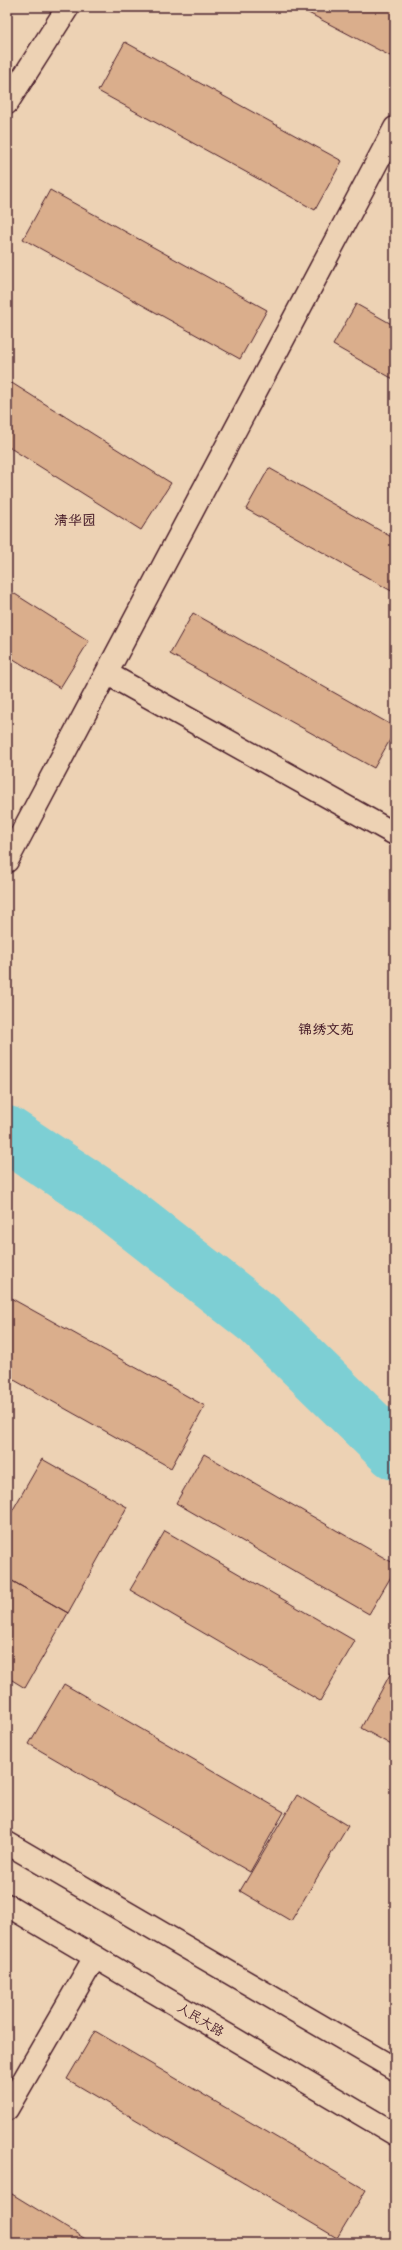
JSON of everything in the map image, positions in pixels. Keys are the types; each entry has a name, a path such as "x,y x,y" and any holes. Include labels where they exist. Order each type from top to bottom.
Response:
{"street":[{"path":"7,103 68,7"},
{"path":"7,861 108,674 395,128"},
{"path":"108,674 394,830"},
{"path":"7,1843 395,2069"},
{"name":"人民大路","path":"7,1905 395,2134"},
{"path":"7,2109 95,1957"}],"building":[{"path":"297,7 395,7 394,58"},
{"path":"125,42 342,161 315,210 98,91"},
{"path":"50,190 267,310 240,359 23,239"},
{"path":"356,304 395,326 395,380 333,345"},
{"path":"7,380 171,483 141,530 7,446"},
{"path":"269,468 395,539 395,593 246,509"},
{"path":"7,589 89,641 60,688 7,655"},
{"path":"193,613 395,727 395,731 374,768 170,654"},
{"path":"7,1296 205,1406 171,1468 7,1376"},
{"path":"204,1454 395,1564 395,1570 369,1614 176,1503"},
{"path":"42,1459 127,1507 68,1613 7,1578 7,1520"},
{"path":"165,1531 355,1641 320,1701 130,1590"},
{"path":"7,1578 68,1613 25,1688 7,1677"},
{"path":"395,1667 395,1747 361,1728"},
{"path":"64,1684 284,1812 250,1872 29,1744"},
{"path":"297,1795 348,1826 291,1921 240,1891"},
{"path":"95,2031 366,2190 337,2238 67,2079"},
{"path":"7,2191 92,2243 7,2243"}],"waterway":[{"path":"7,1134 108,1201 260,1320 395,1452"}],"district":[{"name":"清华园","path":"75,520"},
{"name":"锦绣文苑","path":"326,1029"}]}
